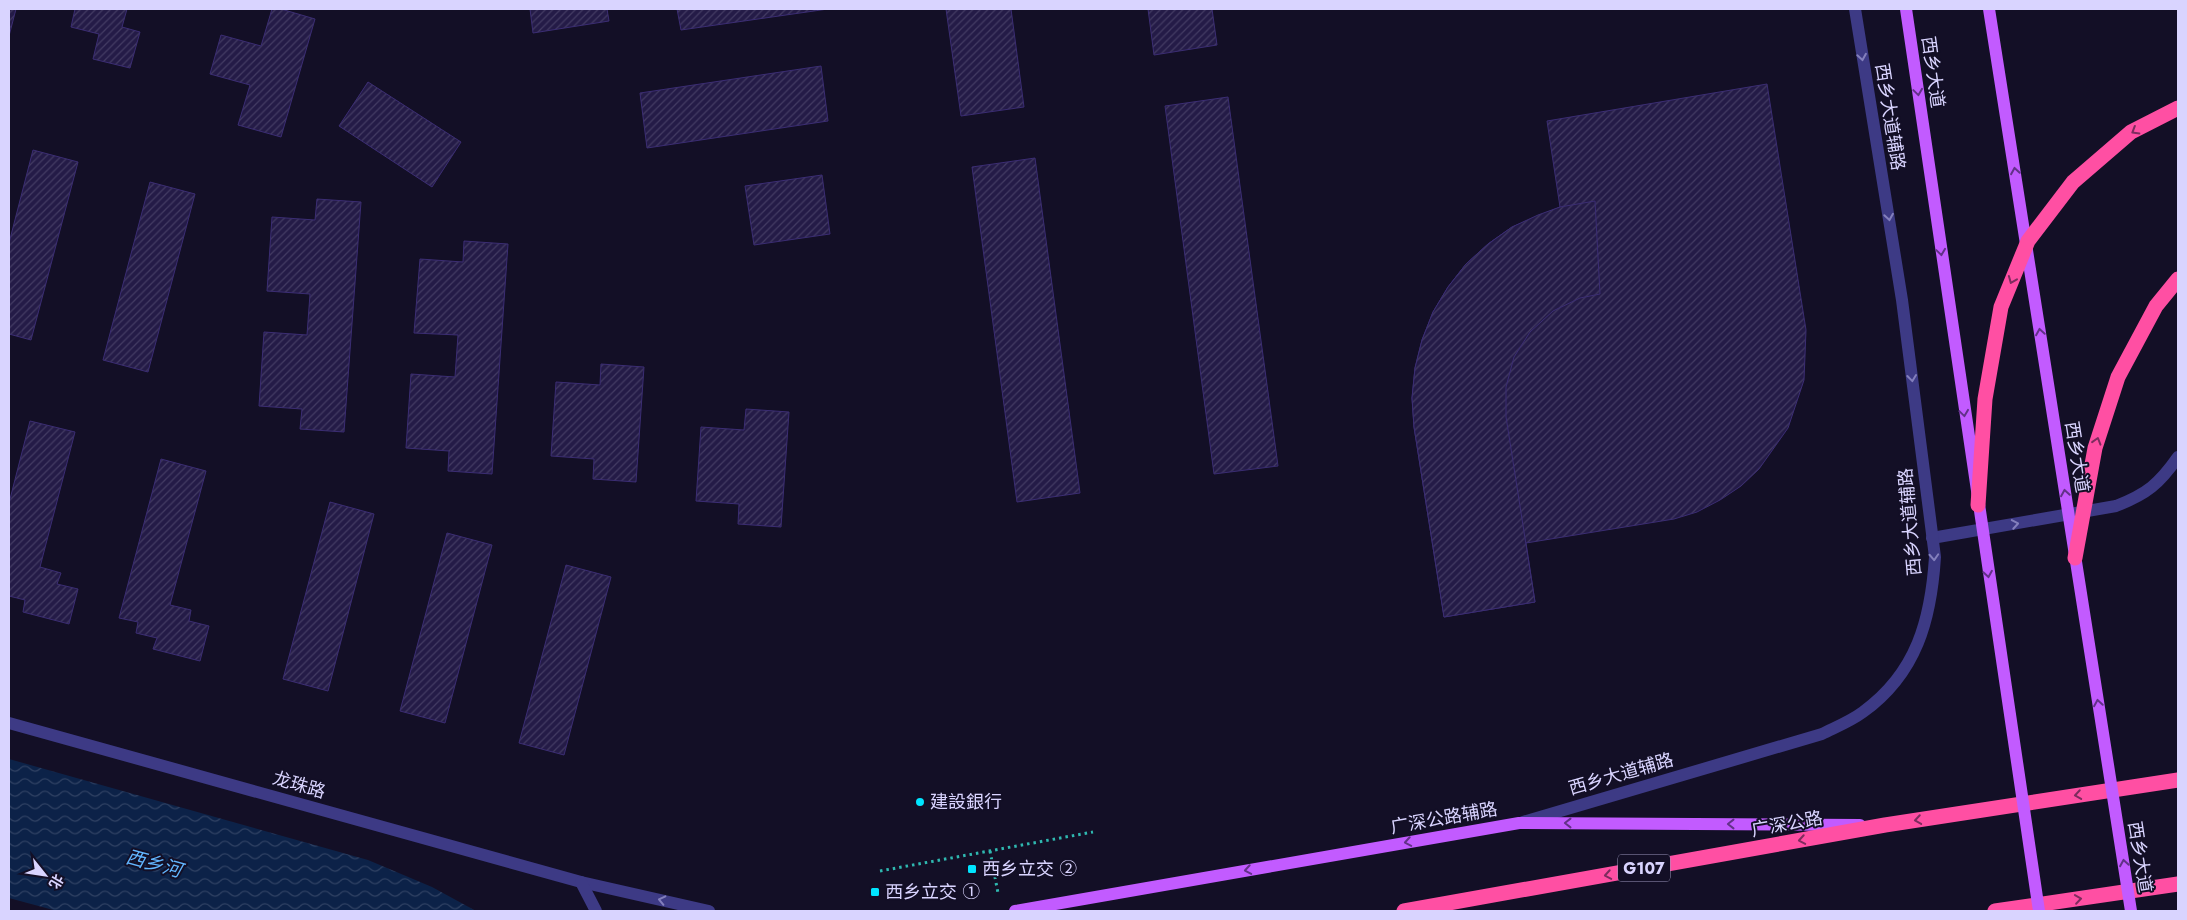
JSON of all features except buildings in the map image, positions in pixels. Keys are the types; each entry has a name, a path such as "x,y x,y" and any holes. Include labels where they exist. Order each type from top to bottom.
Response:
{"highway":[{"path":"1978,505 1985,399 2001,307 2028,241 2073,182 2131,132 2178,108"},
{"path":"2075,558 2095,448 2118,377 2156,306 2178,279"},
{"name":"广深公路","path":"1404,911 1885,825 2178,780"},
{"path":"1995,911 2178,884"}],"main road":[{"name":"西乡大道","path":"1906,9 2039,911"},
{"name":"西乡大道","path":"1989,9 2131,911"},
{"name":"广深公路辅路","path":"1015,911 1519,823 1885,825"}],"street":[{"name":"西乡大道辅路","path":"1519,823 1822,734 1862,712 1891,688 1910,660 1920,637 1932,595 1934,556 1902,300 1855,9"},
{"path":"1932,538 2116,506 2142,495 2160,482 2178,458"},
{"name":"龙珠路","path":"9,723 581,882 709,911"},
{"path":"581,882 596,911"}],"path":[{"path":"880,871 1093,832"},
{"path":"990,851 999,903"}],"water":[{"name":"西乡河","path":"9,759 368,860 432,887 476,911 57,911 9,898"}],"place":[{"name":"建設銀行","path":"920,802"},
{"name":"西乡立交 ②","path":"972,869"},
{"name":"西乡立交 ①","path":"875,892"}]}
